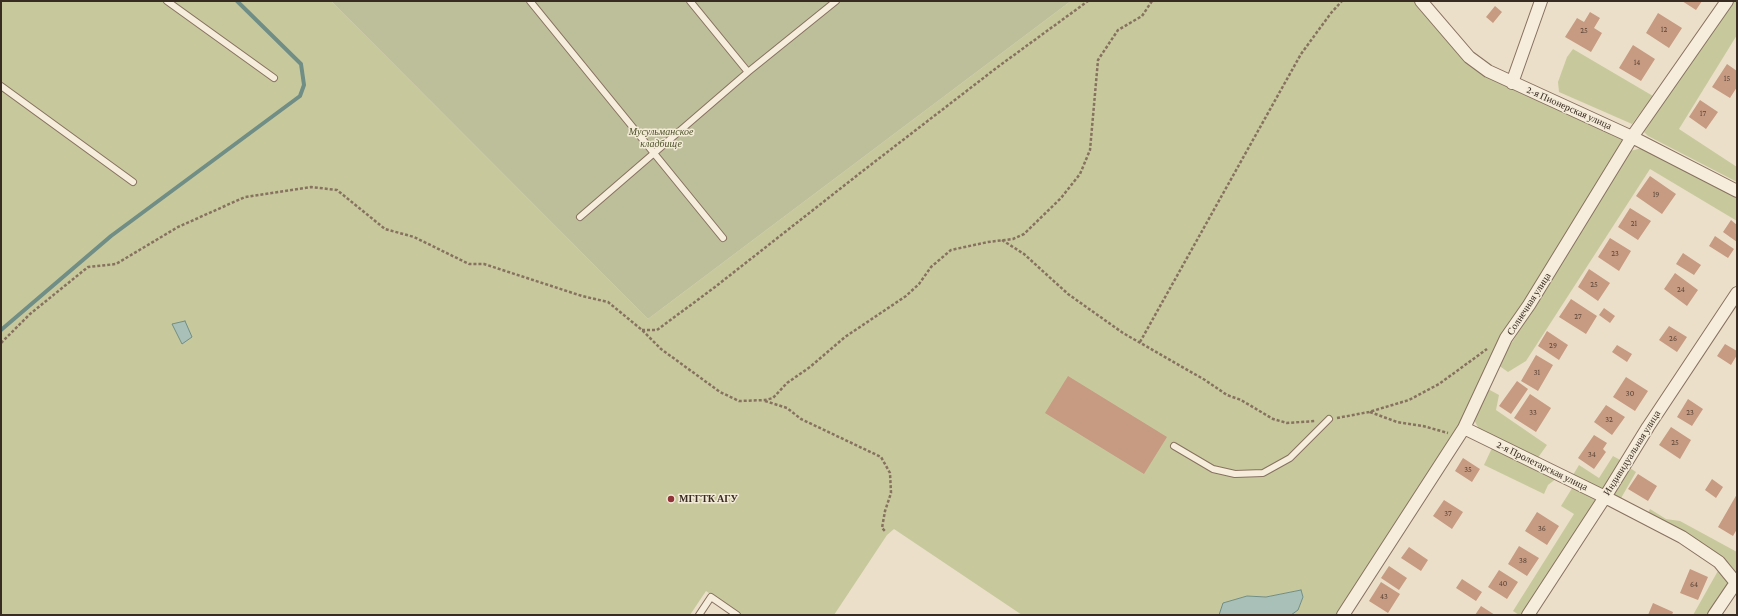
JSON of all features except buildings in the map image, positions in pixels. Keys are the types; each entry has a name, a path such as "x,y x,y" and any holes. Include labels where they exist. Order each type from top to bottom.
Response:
{"street":[{"name":"2-я Пионерская улица","path":"1421,1 1469,57 1488,71 1632,137 1737,190"},
{"path":"1512,82 1541,1"},
{"name":"Солнечная улица","path":"1343,615 1464,428 1506,338 1529,305 1632,137 1728,1"},
{"name":"Индивидуальная улица","path":"1528,615 1605,497 1648,427 1737,293"},
{"name":"2-я Пролетарская улица","path":"1464,428 1605,497 1682,537 1719,562 1737,583"},
{"path":"1714,615 1737,583"}],"lane":[{"path":"166,1 274,78"},
{"path":"530,1 723,238"},
{"path":"690,1 748,72"},
{"path":"580,218 748,72 836,1"},
{"path":"1,86 133,182"},
{"path":"1174,446 1213,469 1235,474 1263,472 1290,458 1329,419"},
{"path":"699,615 711,597 737,615"}],"path":[{"path":"642,330 657,330 692,305 999,66 1088,1"},
{"path":"1,343 30,314 88,267 116,264 178,227 245,197 311,187 337,190 385,229 414,237 469,264 484,264 582,296 608,302 642,330 661,349 720,392 739,401 765,400 773,398 787,383 810,367 845,337 906,296 919,284 931,267 951,250 988,242 1013,239 1024,234 1061,198 1080,174 1090,150 1098,60 1118,30 1142,16 1152,1"},
{"path":"1140,342 1301,54 1342,1"},
{"path":"1002,240 1024,254 1068,294 1123,334 1140,342 1205,380 1226,395 1241,400 1273,419 1288,423 1329,419 1369,412 1409,400 1440,384 1490,347 1506,338"},
{"path":"765,400 787,408 801,419 882,457 890,473 891,493 885,511 882,528 885,531"},
{"path":"1369,412 1397,422 1447,432 1457,438"}],"green space":[{"path":"1,1 331,1 648,319 1071,1 1421,1 1469,57 1632,137 1529,305 1464,428 1343,615 1291,615 1298,609 1303,597 1301,590 1266,597 1247,596 1224,603 1219,615 1022,615 894,529 887,535 834,615 741,615 706,591 690,615 1,615"},
{"name":"Мусульманское кладбище","path":"331,1 1071,1 648,319"},
{"path":"1735,1 1737,1 1737,35 1679,129 1737,167 1737,182 1648,136 1644,132 1645,128"},
{"path":"1573,49 1653,96 1632,124 1559,92 1558,82 1567,57"},
{"path":"1642,148 1737,197 1737,221 1650,169 1526,361 1508,372 1498,365 1630,151"},
{"path":"1488,389 1499,395 1496,410 1547,445 1537,459 1479,429 1473,418"},
{"path":"1492,448 1557,478 1548,485 1544,494 1484,465"},
{"path":"1613,456 1622,461 1603,490 1573,475 1579,465 1599,478"},
{"path":"1627,466 1636,472 1620,500 1612,496"},
{"path":"1574,485 1594,495 1596,500 1524,615 1519,615 1513,611 1574,514 1561,506"},
{"path":"1650,509 1666,519 1680,521 1737,552 1737,572 1736,573 1646,516"},
{"path":"1719,569 1729,583 1709,615 1693,615"}],"water":[{"path":"185,321 192,337 182,344 172,324"},
{"path":"1301,590 1303,597 1298,610 1291,615 1219,615 1223,603 1247,596 1266,597"}],"waterway":[{"path":"1,330 111,236 300,96 304,85 301,64 237,1"}],"place":[{"name":"МГГТК АГУ","path":"671,499"}]}
